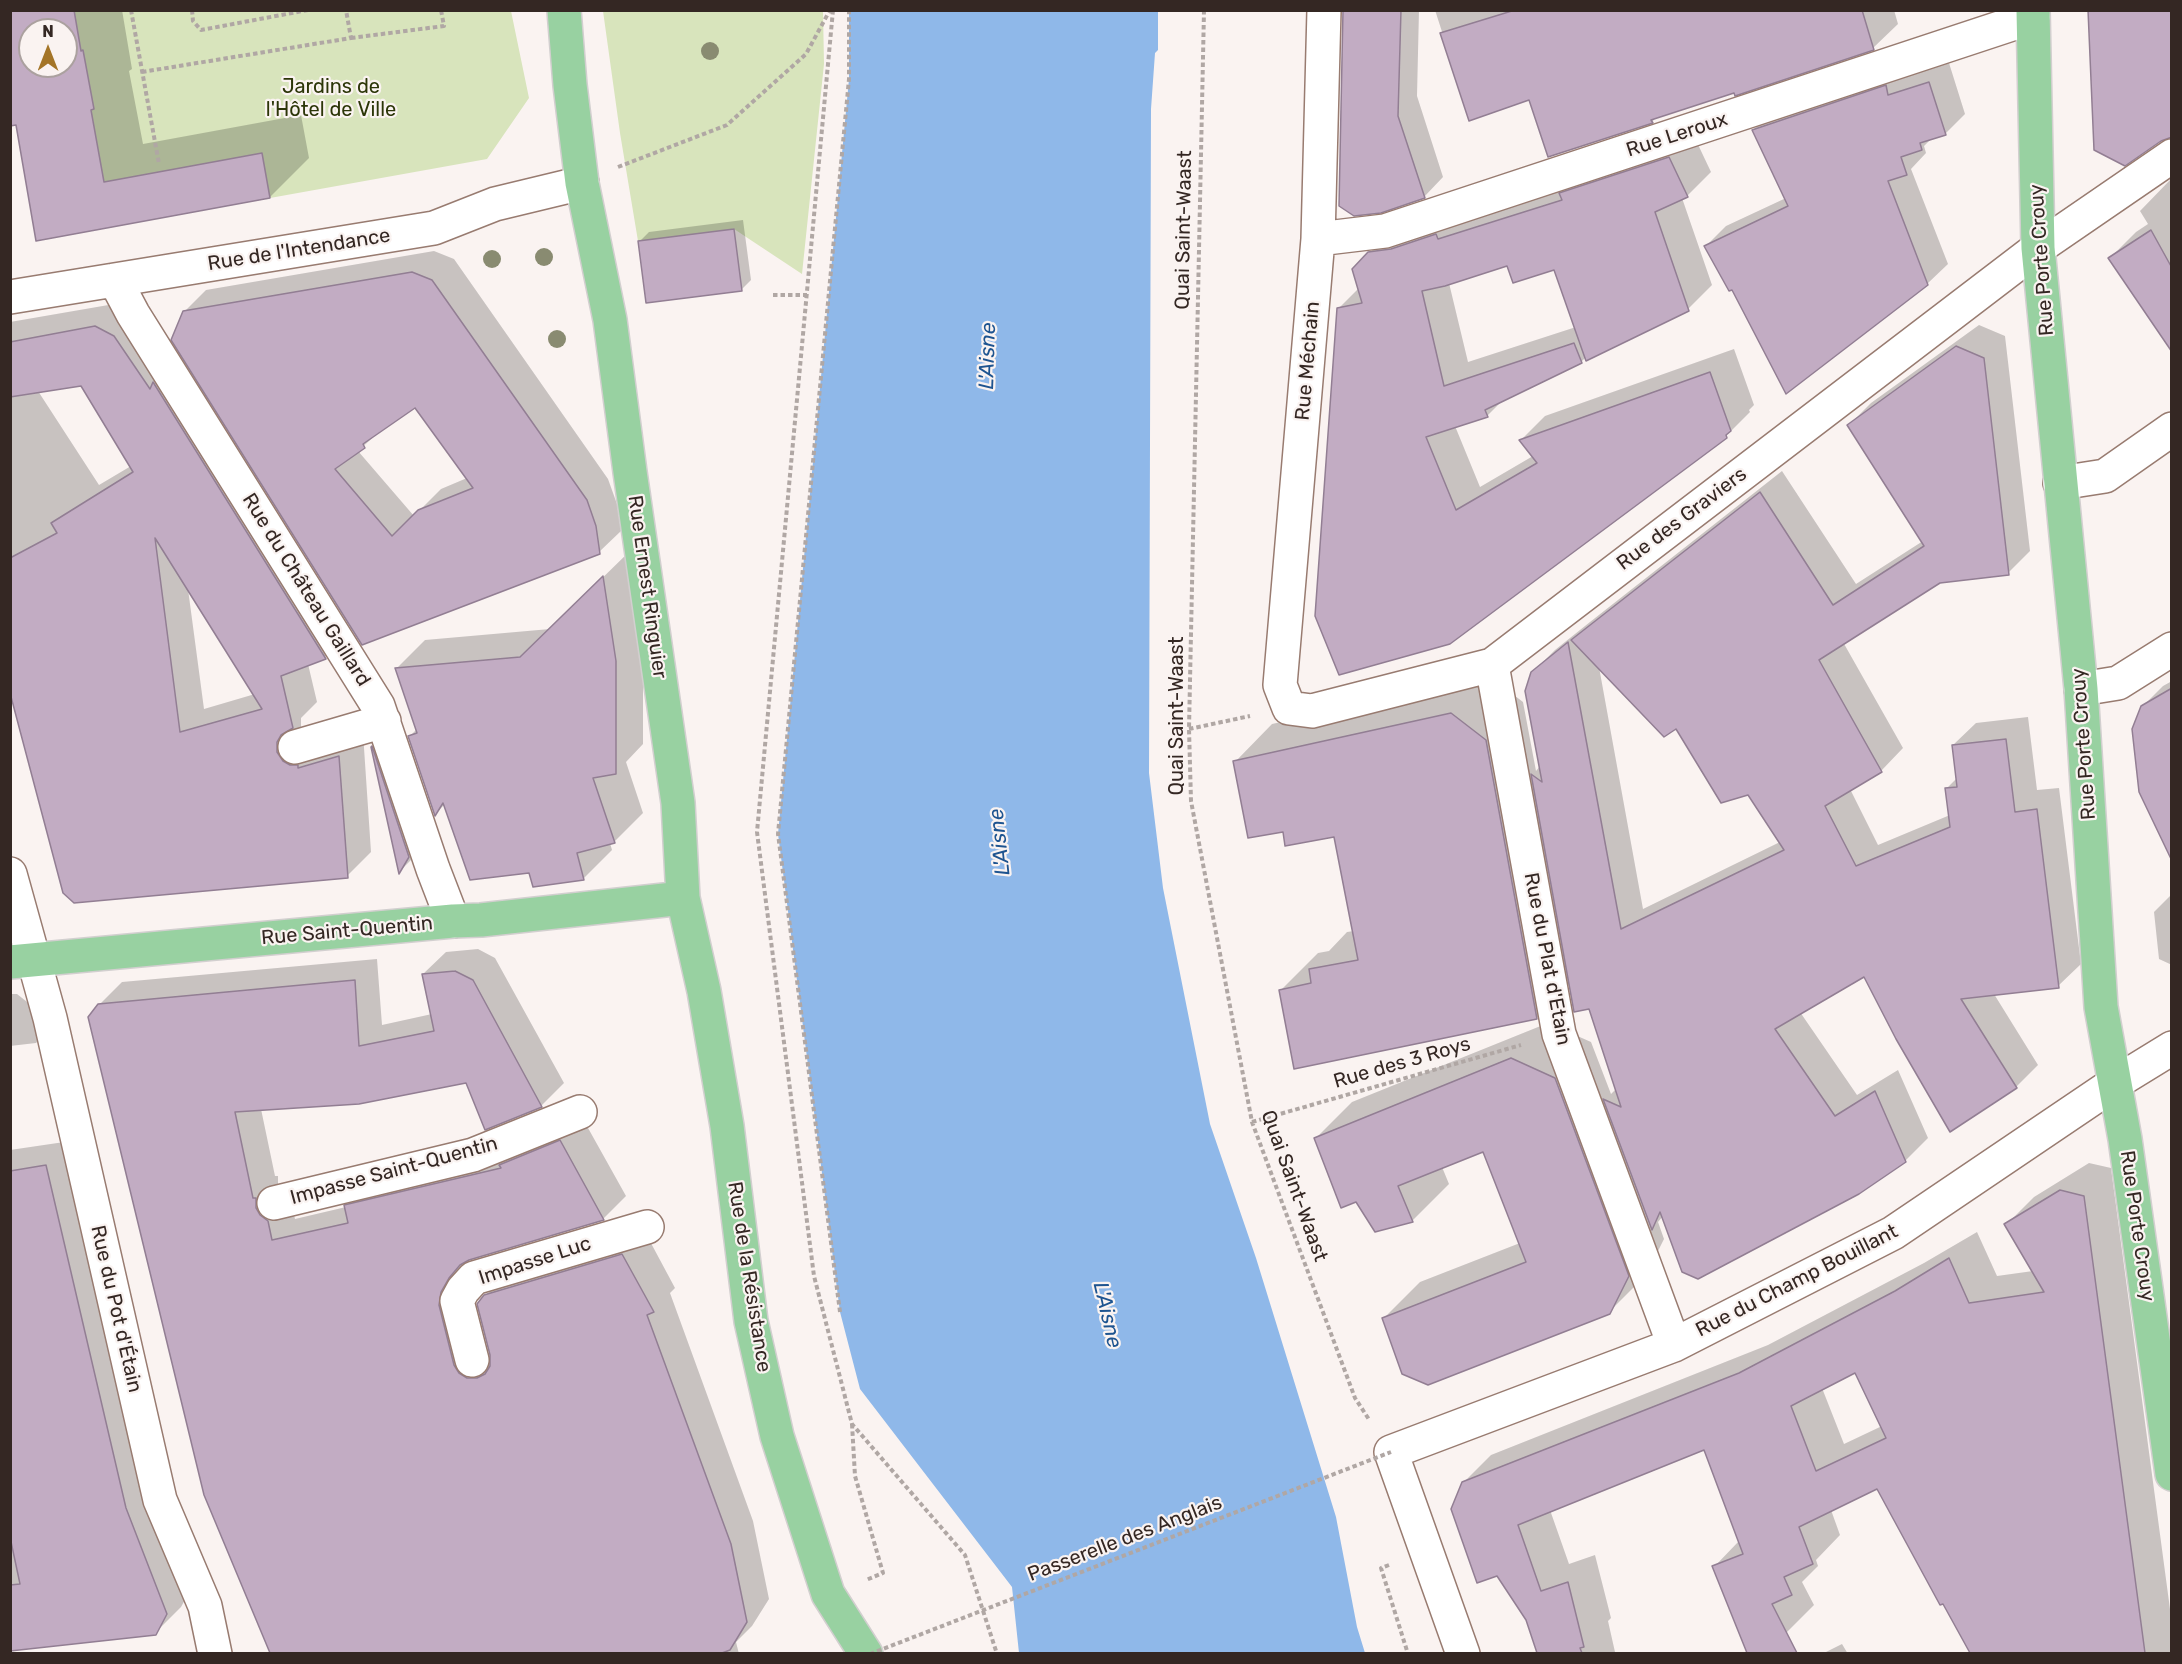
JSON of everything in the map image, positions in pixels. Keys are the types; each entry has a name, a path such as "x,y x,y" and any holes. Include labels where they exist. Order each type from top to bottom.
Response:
{"main road":[{"path":"550,10 570,85"},
{"path":"564,10 570,85"},
{"name":"Rue Porte Crouy","path":"2033,14 2038,248 2081,689 2101,1007 2115,1083 2172,1474"},
{"name":"Rue Ernest Ringuier","path":"570,85 582,183 610,320 678,803 683,898 704,991"},
{"name":"Rue Saint-Quentin","path":"22,961 683,898"},
{"name":"Rue de la Résistance","path":"704,991 727,1126 752,1321 777,1436 828,1594 868,1653"}],"street":[{"name":"Rue Méchain","path":"1289,708 1280,686 1318,239 1324,10"},
{"name":"Rue Leroux","path":"1318,239 1385,231 2033,14"},
{"name":"Rue des Graviers","path":"1289,708 1312,711 1492,665 2038,248 2172,156"},
{"name":"Rue de l'Intendance","path":"10,297 434,228 495,204 582,183"},
{"name":"Rue du Château Gaillard","path":"115,280 133,314 362,677 378,706 433,869 467,920"},
{"path":"2060,483 2105,476 2172,429"},
{"path":"2081,689 2118,682 2172,649"},
{"name":"Rue du Plat d'Etain","path":"1492,665 1559,1034 1674,1345"},
{"path":"295,747 384,722"},
{"name":"Rue du Pot d'Étain","path":"10,874 22,961 50,1018 160,1500 205,1606 215,1653"},
{"name":"Rue du Champ Bouillant","path":"1391,1452 1674,1345 1893,1233 2115,1083 2172,1048"},
{"name":"Impasse Saint-Quentin","path":"274,1203 473,1155 580,1112"},
{"name":"Impasse Luc","path":"472,1360 457,1301 462,1290 474,1278 647,1227"},
{"path":"1391,1452 1463,1653"}],"path":[{"path":"131,10 159,164"},
{"path":"192,10 193,21 201,30 308,10"},
{"path":"346,10 351,38"},
{"path":"142,72 351,38 444,26 441,10"},
{"path":"582,183 727,125 806,54 832,10"},
{"path":"828,1594 883,1574 855,1476 852,1425 814,1276 757,832 832,10"},
{"path":"840,1311 778,834 849,79 849,10"},
{"name":"Quai Saint-Waast","path":"1204,10 1189,729 1191,801 1252,1122 1355,1398"},
{"path":"773,295 807,295"},
{"path":"1189,729 1289,708"},
{"name":"Rue des 3 Roys","path":"1252,1122 1559,1034"},
{"path":"852,1425 965,1555 997,1653"},
{"name":"Passerelle des Anglais","path":"868,1653 1391,1452"}],"green space":[{"name":"Jardins de l'Hôtel de Ville","path":"74,11 511,11 529,98 487,159 270,198 262,153 104,182 91,110 94,109 83,51 81,51 78,18 75,18"},
{"path":"603,11 823,11 824,64 802,274 734,229 638,241"}],"water":[{"name":"L'Aisne","path":"849,11 1158,11 1158,50 1155,53 1151,109 1149,773 1163,888 1210,1124 1256,1258 1336,1517 1357,1627 1365,1653 1019,1653 1012,1587 860,1389 840,1312 778,834 849,79"}],"building":[{"path":"10,10 74,10 75,18 18,18 18,78 78,78 78,33 94,109 91,110 104,182 262,153 270,198 36,241 16,125 10,126"},
{"path":"1343,10 1401,10 1398,116 1425,198 1381,213 1354,216 1339,206"},
{"path":"1515,10 1862,10 1874,50 1735,96 1734,93 1651,120 1653,123 1548,157 1529,100 1469,121 1440,33"},
{"path":"2088,10 2172,10 2172,137 2161,141 2125,166 2094,150"},
{"path":"1929,82 1946,135 1920,143 1922,150 1901,157 1907,175 1888,181 1928,285 1786,394 1732,290 1729,291 1704,246 1788,206 1752,130 1886,85 1888,95"},
{"path":"1669,157 1688,197 1655,212 1689,311 1586,361 1554,270 1513,283 1507,266 1422,291 1444,386 1574,343 1582,363 1485,410 1488,417 1426,437 1456,510 1537,463 1519,440 1710,372 1731,431 1726,435 1727,438 1450,644 1339,675 1315,616 1337,308 1362,303 1352,269 1368,252 1391,249 1436,234 1438,239 1562,200 1559,193"},
{"path":"734,229 742,291 646,303 638,241"},
{"path":"2151,230 2172,268 2172,352 2108,258"},
{"path":"412,272 432,280 587,500 596,526 600,554 362,645 171,340 183,311","holes":["415,408 473,488 418,510 392,536 335,469 365,448 363,444"]},
{"path":"95,326 114,336 150,389 153,382 326,659 281,676 293,728 281,735 277,742 277,752 283,761 290,765 298,765 298,768 339,756 348,878 74,903 63,893 10,693 10,558 57,533 51,523 133,472 81,386 10,397 10,342","holes":["155,538 262,709 180,732"]},
{"path":"1956,346 1984,358 2009,575 1940,583 1819,660 1882,772 1825,806 1856,866 1950,827 1945,788 1957,787 1952,745 2006,739 2015,812 2037,809 2059,988 1961,999 2017,1088 1950,1132 1896,1039 1864,977 1775,1029 1835,1116 1875,1091 1906,1162 1859,1194 1698,1279 1682,1272 1660,1212 1652,1230 1603,1099 1621,1107 1589,1009 1574,1012 1531,774 1542,782 1525,691 1531,672 1568,642 1621,929 1784,850 1748,795 1721,803 1676,729 1664,737 1571,640 1760,492 1833,605 1924,546 1847,425"},
{"path":"603,576 616,661 616,774 593,778 615,843 577,853 584,880 533,887 529,873 470,880 443,803 435,816 408,736 417,733 395,668 520,657"},
{"path":"2172,688 2172,861 2139,792 2132,729 2141,706"},
{"path":"1451,713 1486,740 1537,1019 1294,1069 1279,990 1311,983 1309,969 1358,960 1334,837 1285,846 1283,832 1248,838 1233,761"},
{"path":"371,747 409,857 399,874"},
{"path":"455,971 473,980 542,1107 485,1130 466,1083 359,1104 235,1112 253,1198 256,1198 256,1208 260,1215 268,1221 272,1240 348,1223 344,1205 501,1168 499,1165 560,1140 604,1220 469,1260 460,1265 441,1292 439,1305 454,1365 459,1373 467,1378 477,1378 485,1374 490,1366 490,1355 477,1304 484,1295 622,1254 654,1312 647,1315 731,1544 747,1622 730,1650 722,1653 270,1653 204,1495 88,1017 98,1004 355,980 359,1046 434,1031 422,974"},
{"path":"1511,1058 1555,1078 1629,1276 1610,1314 1428,1385 1402,1374 1382,1318 1526,1262 1483,1152 1398,1186 1413,1222 1375,1232 1356,1202 1341,1208 1314,1138"},
{"path":"46,1165 126,1508 167,1614 156,1635 10,1651 10,1585 20,1584 10,1537 10,1171"},
{"path":"2060,1190 2084,1196 2145,1653 1970,1653 1943,1604 1940,1605 1877,1489 1799,1527 1813,1564 1784,1577 1792,1595 1772,1604 1797,1653 1747,1653 1712,1566 1743,1554 1704,1450 1518,1525 1541,1591 1568,1582 1584,1647 1580,1648 1582,1653 1537,1653 1526,1620 1497,1576 1477,1583 1451,1509 1462,1482 1739,1373 1895,1291 1949,1258 1969,1303 2044,1292 2004,1224","holes":["1855,1373 1886,1438 1816,1471 1791,1406"]}]}
